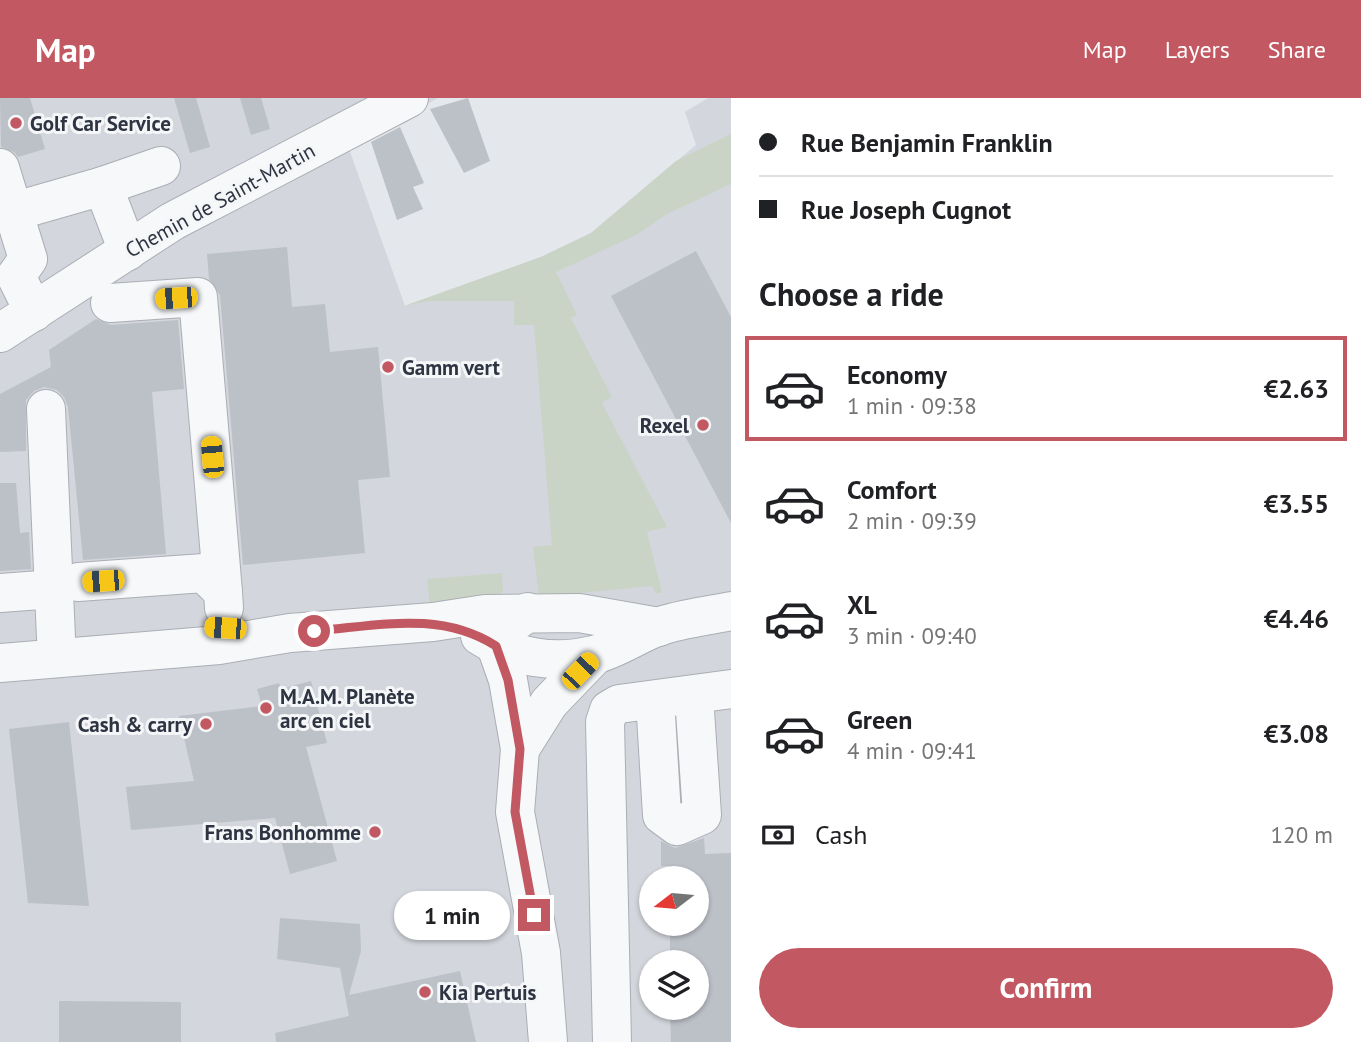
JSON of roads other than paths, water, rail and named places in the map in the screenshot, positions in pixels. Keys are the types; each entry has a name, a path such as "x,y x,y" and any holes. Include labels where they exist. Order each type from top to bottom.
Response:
{"street":[{"name":"Chemin de Saint-Martin","path":"0,333 173,222 409,98"},
{"path":"26,208 161,166"},
{"path":"0,168 29,259 16,276 34,312"},
{"path":"103,186 128,251"},
{"path":"110,303 198,297 224,610"},
{"path":"46,409 66,586 56,638"},
{"path":"0,593 204,573 224,610 290,633"},
{"path":"0,643 203,626 224,610"},
{"path":"433,622 460,628 496,646 540,659 579,658 659,627 731,611"},
{"path":"496,646 508,627 543,613"},
{"path":"543,613 579,658"},
{"path":"0,663 219,645 290,633 433,622 485,614 579,613 659,627"},
{"path":"496,646 508,680 520,749 515,812 541,953 548,1042"},
{"path":"520,749 579,658"},
{"path":"612,1042 605,722 609,710 619,704 731,690"},
{"path":"626,1042 618,737 621,723 656,716 713,709 702,815 677,826 662,816 656,716"}],"place":[{"name":"Golf Car Service","path":"16,123"},
{"name":"Gamm vert","path":"388,367"},
{"name":"Rexel","path":"703,425"},
{"name":"M.A.M. Planète arc en ciel","path":"266,708"},
{"name":"Cash & carry","path":"206,724"},
{"name":"Frans Bonhomme","path":"375,832"},
{"name":"Kia Pertuis","path":"425,992"}]}
